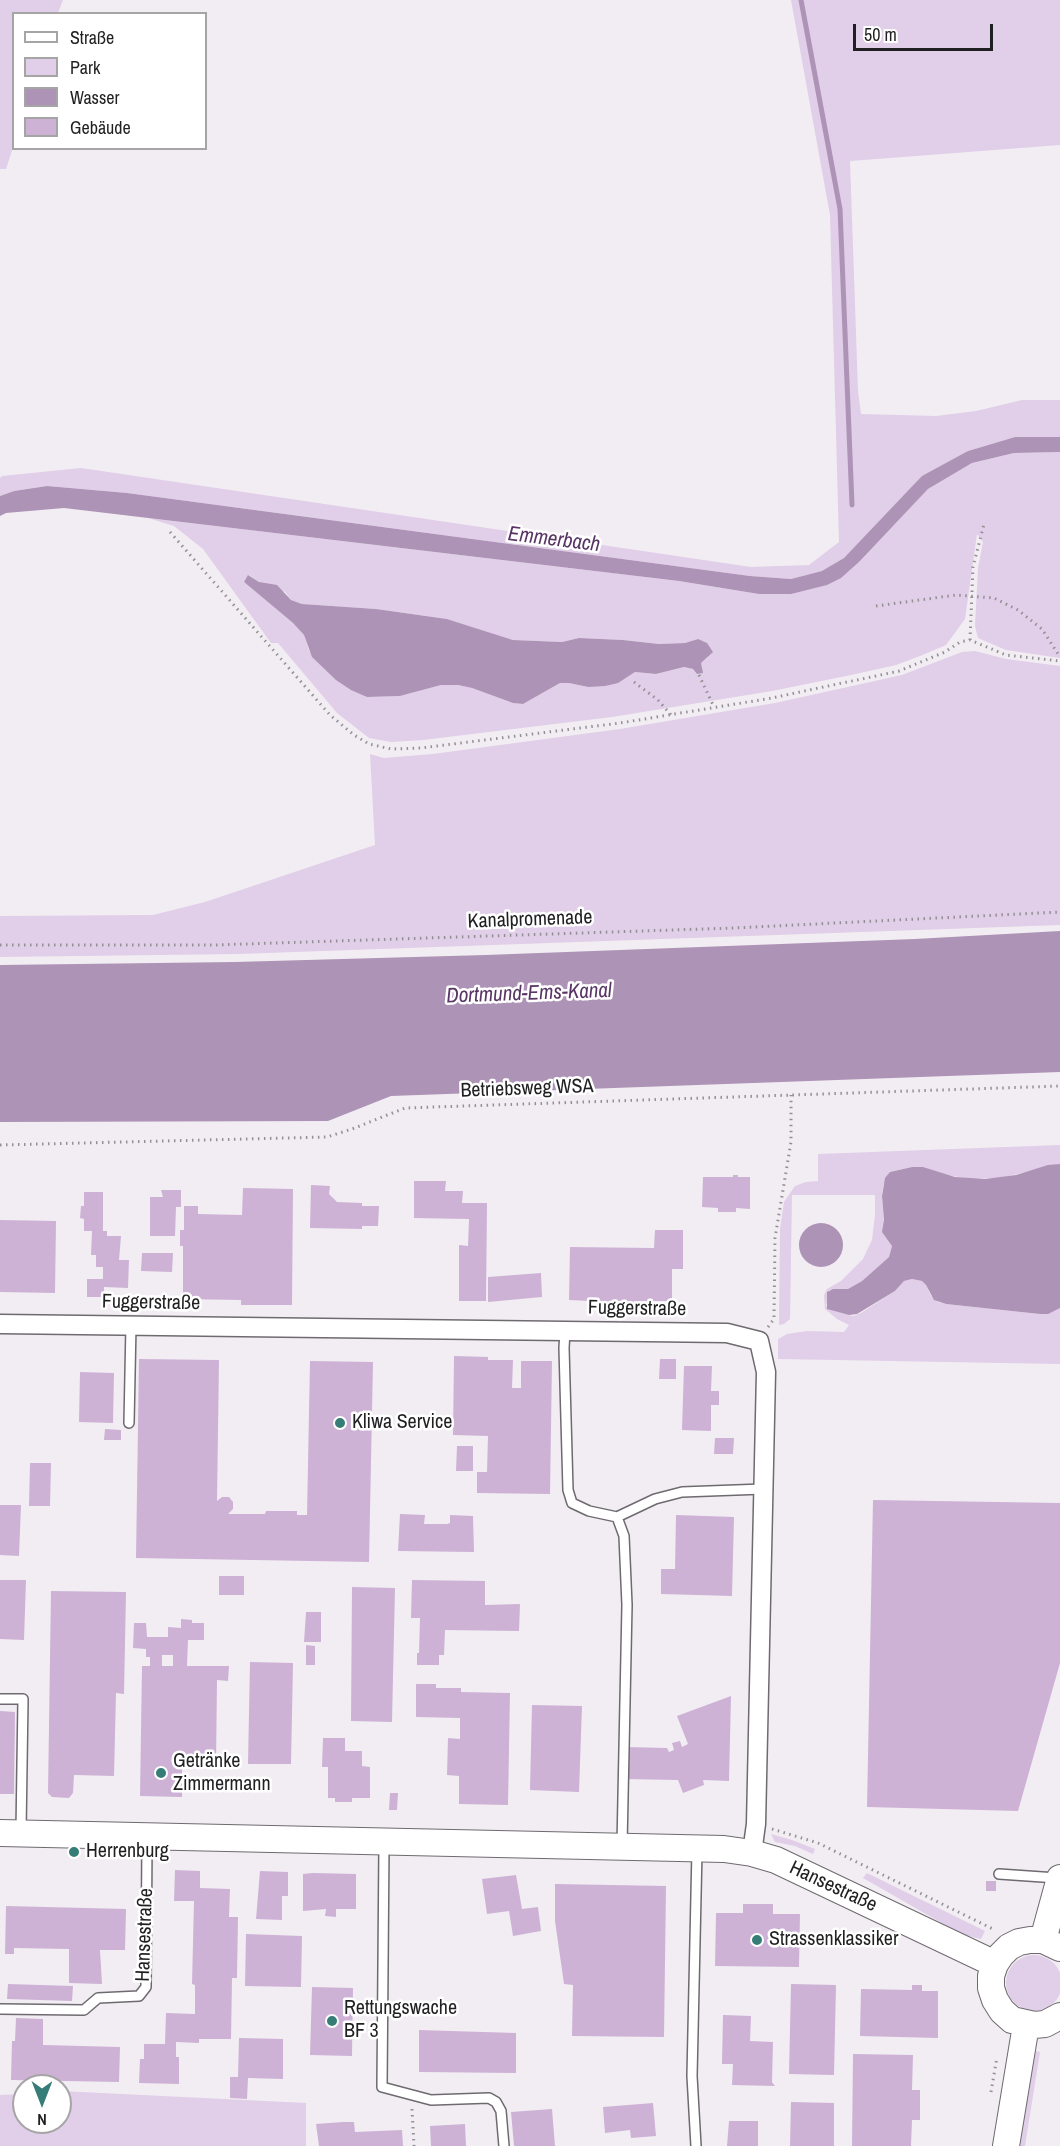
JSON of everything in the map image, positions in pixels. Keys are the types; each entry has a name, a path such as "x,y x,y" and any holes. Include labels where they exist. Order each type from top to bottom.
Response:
{"main road":[{"name":"Hansestraße","path":"10,1833 697,1847 752,1853 776,1860 995,1964"},
{"path":"1060,1878 1052,1944 1019,1942 1001,1955 995,1964 991,1982 995,2000 1012,2020 1026,2025 1046,2024 1060,2016"},
{"path":"1006,2146 1026,2025"}],"street":[{"name":"Fuggerstraße","path":"0,1324 727,1333 759,1341"},
{"path":"752,1853 756,1824 766,1372 759,1341"}],"lane":[{"path":"129,1423 131,1325"},
{"path":"565,1331 568,1490 572,1503 589,1511 617,1517 655,1499 682,1492 763,1490"},
{"path":"617,1517 624,1536 627,1605 622,1845"},
{"path":"0,1699 23,1699 10,1833"},
{"name":"Hansestraße","path":"0,2009 84,2010 98,1998 139,1996 146,1988 147,1837"},
{"path":"384,1841 382,2087 431,2100 489,2098 496,2102 501,2110 504,2146"},
{"path":"696,2146 692,2076 697,1847"},
{"path":"999,1874 1060,1878"}],"path":[{"path":"970,640 973,567 984,525"},
{"path":"170,532 330,715 369,744 391,749 421,748 620,723 772,698 899,671 945,652 960,642 970,640 1006,655 1060,661"},
{"path":"876,606 946,596 973,595 994,598 1018,610 1042,629 1060,657"},
{"path":"699,675 714,707"},
{"path":"634,682 658,700 670,715"},
{"name":"Kanalpromenade","path":"0,945 214,945 744,928 1060,912"},
{"name":"Betriebsweg WSA","path":"0,1145 327,1137 405,1108 1060,1086"},
{"path":"759,1341 774,1319 775,1238 792,1125 791,1095"},
{"path":"411,2104 414,2146"}],"green space":[{"path":"0,0 63,0 58,12 12,12 12,150 6,169 0,169"},
{"path":"791,0 1060,0 1060,145 850,161 858,391 861,414 936,416 976,411 1022,400 1060,400 1060,437 1015,437 968,451 880,522 844,558 823,571 791,579 750,576 127,493 47,486 14,491 0,496 2,476 81,468 751,567 809,565 839,542 830,215"},
{"path":"1060,452 1060,658 1006,650 978,638 975,626 978,568 983,542 977,534 965,619 946,645 896,665 772,691 612,717 423,740 391,742 369,738 337,713 278,643 271,643 203,549 174,526 148,518 679,581 759,594 791,594 860,561 928,489 972,463 1014,453","holes":["249,575 259,582 285,592 291,600 302,604 376,609 447,619 513,640 562,642 579,638 659,644 685,643 698,639 708,657 701,663 702,673 697,674 693,669 684,667 656,674 635,672 627,677 588,687 560,683 523,704 513,703 458,685 441,685 400,696 367,697 309,651 304,635 293,623 244,582"]},
{"path":"975,651 1006,659 1060,666 1060,925 238,954 0,957 0,916 153,915 205,902 375,845 370,754 384,758 433,754 620,729 775,703 902,675 962,652"},
{"path":"1060,1145 1060,1164 1000,1178 969,1179 942,1174 923,1167 890,1172 883,1186 882,1196 885,1236 892,1246 889,1257 862,1281 848,1289 829,1290 826,1306 831,1310 853,1316 895,1291 904,1281 912,1279 922,1281 931,1296 938,1302 946,1304 1040,1314 1060,1308 1060,1364 778,1359 778,1339 787,1334 807,1331 844,1332 849,1325 825,1309 824,1295 827,1289 841,1281 863,1259 872,1240 875,1195 792,1195 790,1319 779,1325 780,1229 784,1202 795,1186 818,1181 818,1154"},
{"path":"771,1834 815,1849 813,1854 795,1846 775,1842"},
{"path":"867,1873 985,1931 981,1939 965,1935 947,1926 863,1878"},
{"path":"1034,1955 1045,1957 1054,1963 1060,1972 1060,1994 1054,2003 1045,2009 1034,2011 1023,2009 1014,2003 1008,1994 1006,1983 1008,1972 1014,1963 1023,1957"},
{"path":"1036,2051 1040,2052 1025,2146 1018,2146 1028,2078"},
{"path":"72,2092 306,2103 306,2146 0,2146 0,2095 12,2094 12,2134 72,2134"}],"water":[{"path":"1015,437 1060,437 1060,452 1014,453 972,463 928,489 841,578 827,585 791,594 759,594 679,581 64,508 6,513 0,516 0,496 14,491 47,486 127,493 750,576 791,579 822,571 844,558 922,476 968,451"},
{"path":"248,575 259,582 277,585 291,600 302,604 376,609 447,619 513,640 562,642 579,638 659,644 685,643 698,639 707,643 713,652 701,663 703,673 697,674 693,669 684,667 656,674 635,672 618,683 605,686 588,687 560,683 523,704 513,703 458,685 441,685 400,696 367,697 336,680 312,657 304,635 244,582"},
{"name":"Dortmund-Ems-Kanal","path":"1060,931 1060,1072 391,1096 328,1121 0,1122 0,965 235,962 486,955 915,939"},
{"path":"1060,1164 1060,1308 1048,1314 1040,1314 946,1304 934,1300 922,1281 912,1279 904,1281 895,1291 857,1314 849,1315 827,1309 827,1292 833,1289 848,1289 862,1281 889,1257 892,1246 882,1232 884,1220 882,1196 885,1178 890,1172 923,1167 955,1177 985,1179 1016,1175 1048,1165"},
{"path":"821,1223 830,1224 837,1229 842,1236 842,1254 837,1261 830,1266 821,1267 812,1266 805,1261 800,1254 799,1245 800,1236 805,1229 812,1224"}],"building":[{"path":"733,1175 750,1177 750,1209 736,1208 736,1212 718,1212 718,1208 702,1207 703,1177 733,1177"},
{"path":"414,1181 446,1181 445,1191 463,1191 462,1203 487,1203 486,1301 459,1301 459,1245 468,1246 469,1219 414,1218"},
{"path":"311,1185 330,1186 329,1194 337,1202 379,1206 378,1226 362,1226 362,1229 310,1228"},
{"path":"243,1188 293,1189 292,1305 241,1305 241,1300 183,1299 183,1246 180,1246 180,1230 184,1230 184,1206 198,1206 198,1214 242,1215"},
{"path":"161,1190 181,1190 181,1207 176,1207 175,1236 150,1236 150,1197 163,1197"},
{"path":"84,1192 103,1192 103,1231 107,1231 107,1236 121,1236 119,1260 129,1260 128,1288 104,1287 104,1297 87,1297 87,1279 103,1279 103,1267 96,1267 96,1255 91,1255 92,1231 84,1231 84,1219 80,1218 81,1206 84,1206"},
{"path":"0,1220 56,1221 55,1293 0,1292"},
{"path":"655,1230 683,1230 683,1269 672,1269 672,1301 634,1301 634,1303 569,1300 570,1247 654,1248"},
{"path":"142,1253 173,1253 172,1272 141,1271"},
{"path":"541,1273 542,1297 488,1302 488,1277"},
{"path":"454,1356 513,1360 512,1388 521,1388 521,1361 552,1361 550,1494 477,1493 477,1472 487,1472 488,1436 453,1435"},
{"path":"139,1359 219,1360 217,1501 222,1497 229,1497 233,1502 233,1509 228,1514 297,1511 297,1515 307,1515 310,1361 373,1362 369,1562 136,1558"},
{"path":"660,1359 676,1359 676,1379 659,1379"},
{"path":"684,1366 712,1366 711,1391 719,1391 719,1405 711,1405 711,1431 682,1430"},
{"path":"80,1372 114,1373 113,1423 79,1422"},
{"path":"105,1429 121,1430 121,1440 104,1440"},
{"path":"715,1438 734,1438 733,1454 714,1454"},
{"path":"457,1446 473,1446 473,1471 456,1471"},
{"path":"30,1463 51,1463 50,1506 29,1506"},
{"path":"873,1500 1060,1503 1060,1663 1018,1811 867,1807"},
{"path":"0,1505 21,1505 19,1556 0,1555"},
{"path":"400,1514 425,1515 424,1524 450,1523 450,1515 473,1516 474,1552 398,1551"},
{"path":"676,1515 734,1517 732,1596 661,1594 661,1569 675,1569"},
{"path":"219,1576 244,1576 244,1595 219,1595"},
{"path":"0,1580 26,1580 24,1640 0,1639"},
{"path":"412,1580 485,1581 485,1605 520,1604 519,1631 445,1630 444,1655 439,1655 439,1665 417,1665 420,1618 411,1618"},
{"path":"352,1587 395,1588 392,1722 351,1721"},
{"path":"51,1591 126,1592 124,1694 116,1693 114,1776 74,1775 73,1793 69,1798 52,1797 48,1793"},
{"path":"306,1612 321,1612 321,1642 304,1642"},
{"path":"181,1619 192,1620 192,1623 204,1623 204,1640 188,1640 187,1666 229,1666 228,1681 217,1680 216,1766 182,1765 182,1797 140,1796 142,1666 150,1666 150,1657 146,1657 146,1649 133,1648 134,1623 146,1623 147,1637 168,1637 168,1627 181,1628","holes":["162,1655 173,1655 173,1666 162,1666"]},
{"path":"306,1645 315,1646 315,1665 306,1665"},
{"path":"250,1662 293,1663 291,1764 248,1764"},
{"path":"416,1684 436,1684 436,1688 461,1688 461,1692 510,1693 508,1805 459,1804 459,1776 447,1775 448,1738 460,1739 460,1718 416,1717"},
{"path":"731,1696 729,1781 703,1780 704,1785 683,1793 678,1780 625,1779 626,1747 667,1748 669,1752 674,1750 672,1743 680,1741 682,1747 688,1744 677,1716"},
{"path":"532,1705 582,1706 579,1792 530,1790"},
{"path":"0,1711 15,1712 14,1794 0,1794"},
{"path":"323,1738 345,1738 345,1751 362,1751 362,1766 370,1767 370,1798 352,1798 352,1802 335,1802 335,1798 328,1798 328,1767 322,1767"},
{"path":"390,1793 398,1793 397,1810 389,1810"},
{"path":"175,1870 200,1871 200,1888 230,1889 229,1917 238,1917 237,1978 232,1978 231,2039 199,2039 199,2043 176,2042 176,2057 179,2057 179,2084 139,2083 140,2059 144,2059 144,2044 165,2044 166,2013 195,2014 195,1985 192,1984 194,1901 174,1901"},
{"path":"260,1871 288,1872 288,1896 282,1896 282,1920 256,1919"},
{"path":"303,1874 356,1874 356,1909 336,1909 336,1917 325,1916 326,1909 303,1911"},
{"path":"516,1875 522,1909 538,1907 541,1931 513,1936 509,1911 487,1914 482,1879"},
{"path":"986,1881 996,1881 996,1891 986,1891"},
{"path":"555,1884 666,1886 664,2037 572,2036 573,1985 564,1984 555,1921"},
{"name":"Strassenklassiker","path":"743,1904 773,1904 773,1914 800,1914 799,1967 715,1966 716,1913 743,1913"},
{"path":"6,1906 126,1909 125,1950 100,1950 102,1984 69,1983 69,1949 14,1948 14,1954 5,1954"},
{"path":"246,1934 302,1936 301,1987 245,1986"},
{"path":"8,1984 73,1986 72,2001 7,1999"},
{"path":"791,1984 836,1985 834,2075 789,2074"},
{"path":"912,1985 922,1985 922,1991 938,1991 938,2038 860,2036 861,1989 912,1990"},
{"name":"Rettungswache BF 3","path":"312,1987 353,1988 352,2056 310,2055"},
{"path":"723,2015 751,2016 750,2041 773,2042 772,2082 775,2086 732,2085 733,2064 722,2064"},
{"path":"16,2018 43,2019 43,2045 120,2047 119,2082 72,2081 72,2074 12,2074 11,2080 12,2041 15,2041"},
{"path":"419,2030 516,2033 516,2073 419,2072"},
{"path":"239,2038 283,2039 283,2079 248,2078 247,2099 230,2098 230,2077 238,2077"},
{"path":"853,2054 913,2055 912,2090 920,2090 920,2120 912,2120 911,2146 852,2146"},
{"path":"791,2102 834,2103 834,2146 790,2146"},
{"path":"653,2103 656,2136 631,2138 630,2130 605,2133 603,2107"},
{"path":"552,2109 555,2146 514,2146 511,2112"},
{"path":"729,2121 758,2121 758,2146 727,2146"},
{"path":"354,2122 355,2132 402,2130 403,2146 319,2146 316,2124"},
{"path":"465,2124 466,2146 431,2146 430,2126"}],"waterway":[{"path":"801,0 840,209 852,505"}],"place":[{"name":"Kliwa Service","path":"340,1423"},
{"name":"Getränke Zimmermann","path":"161,1773"},
{"name":"Herrenburg","path":"74,1852"},
{"name":"Strassenklassiker","path":"757,1940"},
{"name":"Rettungswache BF 3","path":"332,2021"}],"water label":[{"name":"Emmerbach","path":"554,540"}]}
